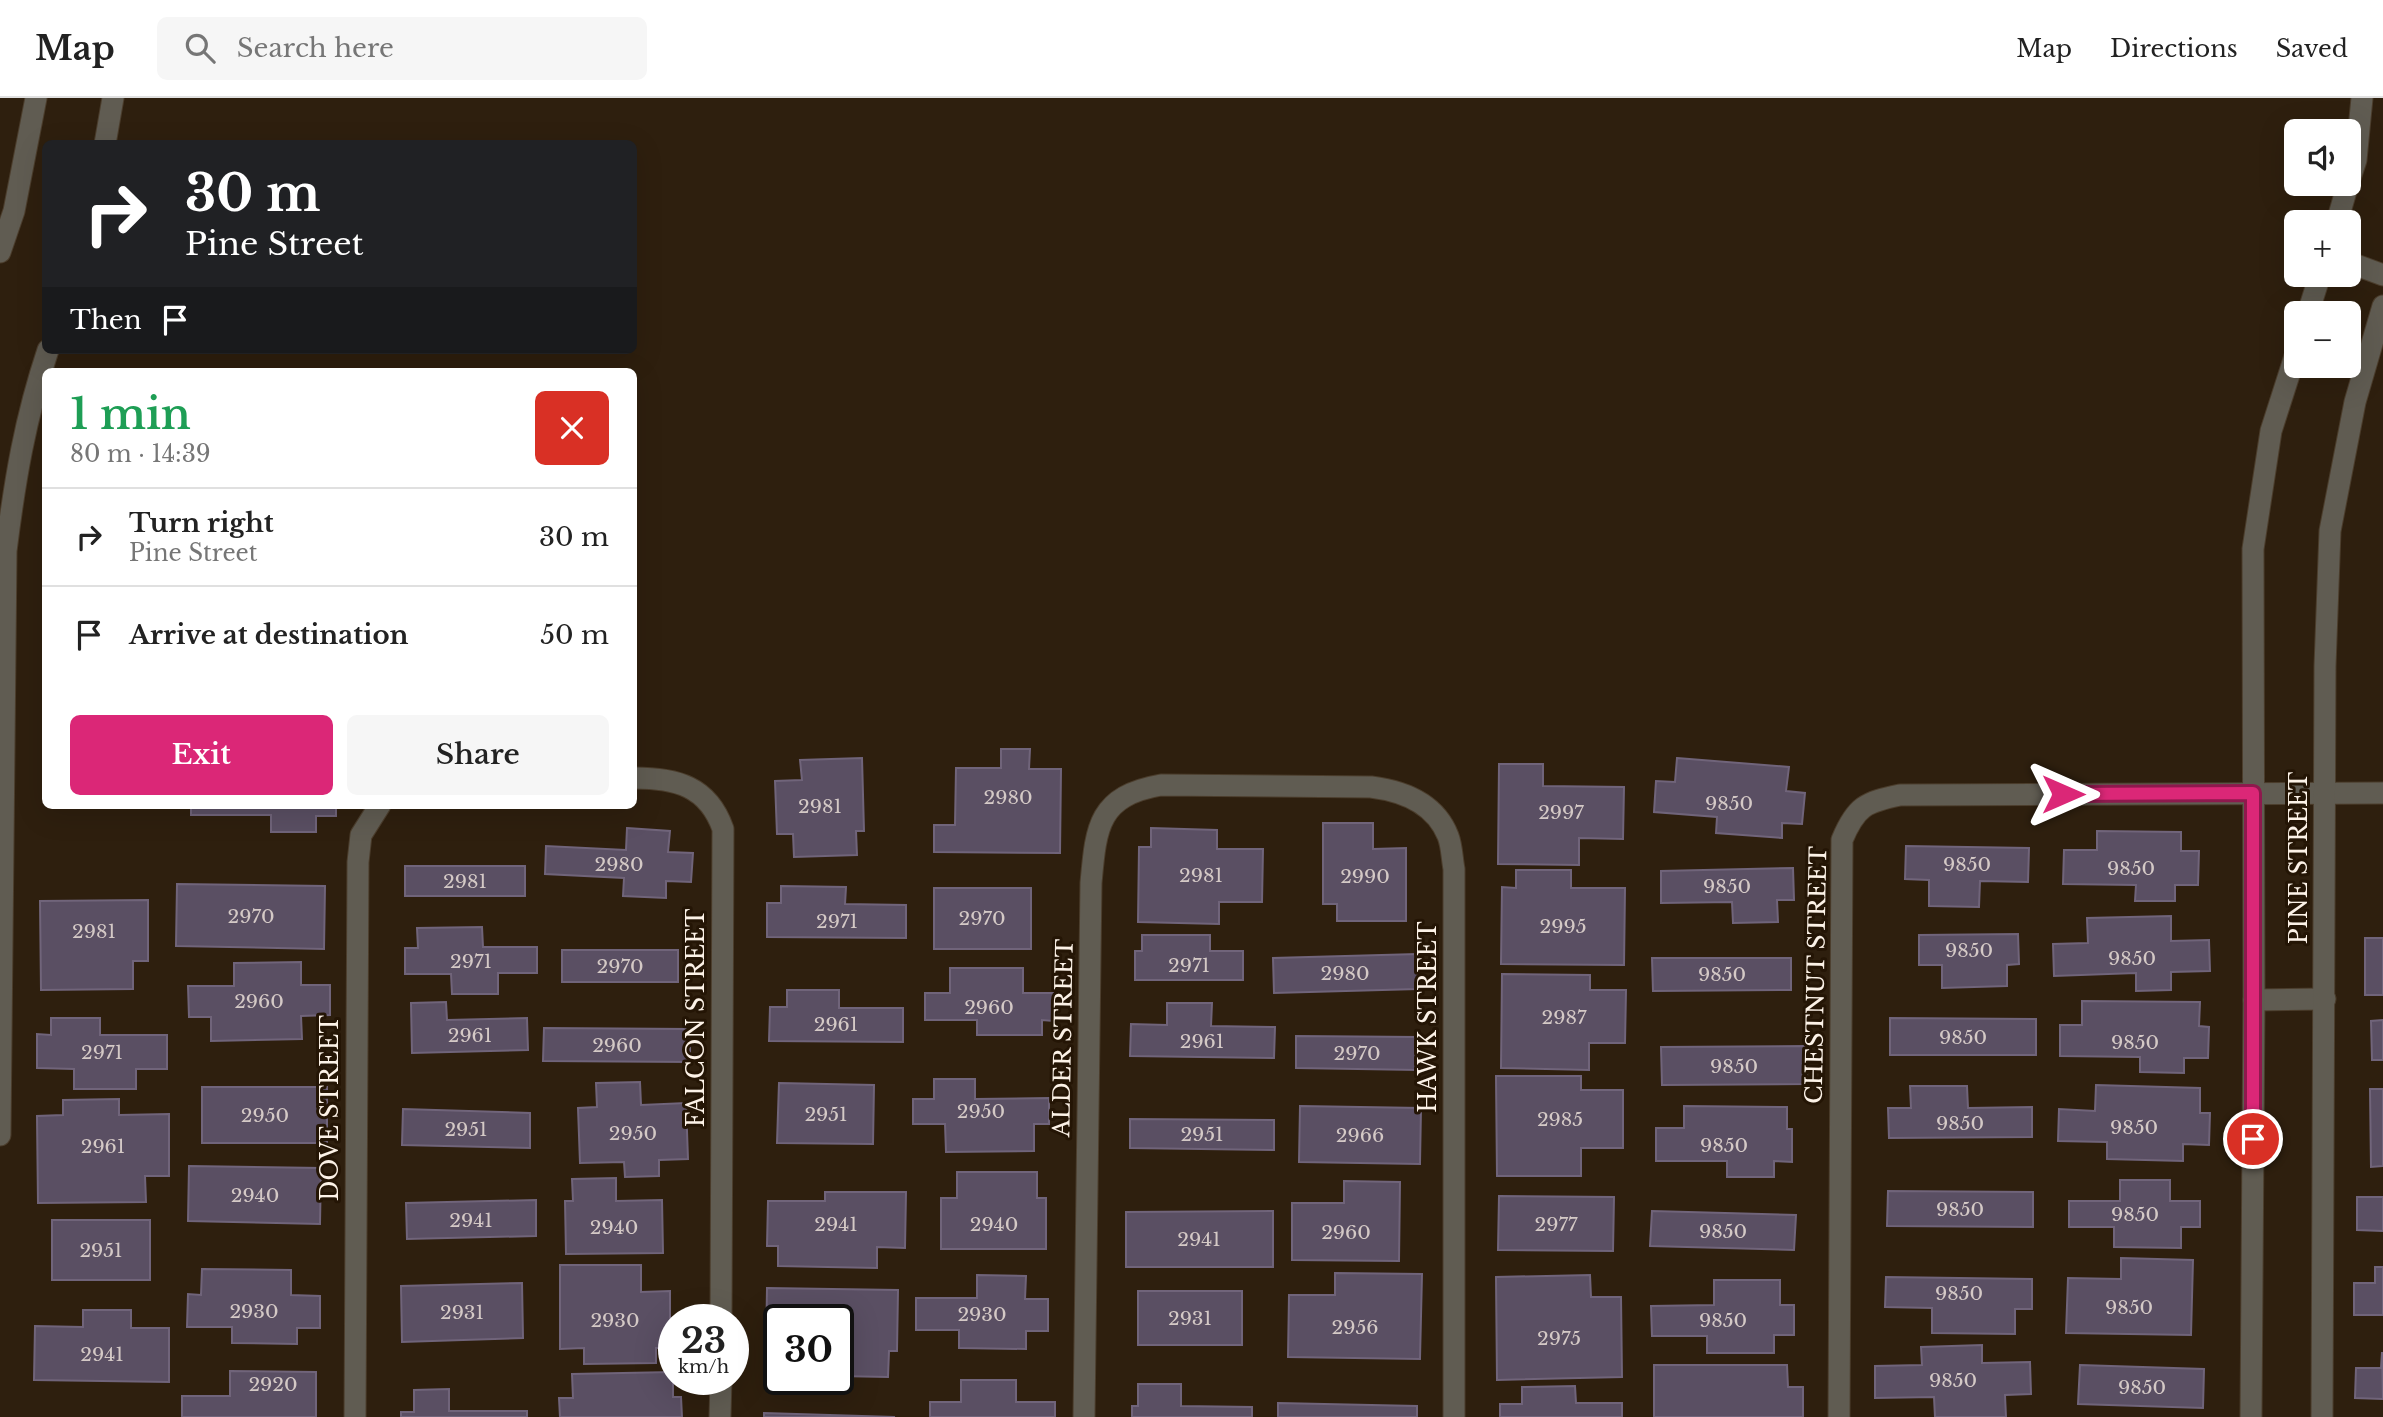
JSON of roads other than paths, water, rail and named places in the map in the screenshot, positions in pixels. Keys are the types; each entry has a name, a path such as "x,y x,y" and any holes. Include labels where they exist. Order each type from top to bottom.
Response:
{"street":[{"path":"0,252 14,211 36,98"},
{"path":"106,140 113,98"},
{"path":"2360,119 2362,98"},
{"path":"2361,267 2383,275"},
{"name":"PINE STREET","path":"2322,1417 2325,666 2330,531 2355,402 2383,306"},
{"path":"0,1135 6,551 15,472 33,393 47,354"},
{"name":"PINE STREET","path":"2251,1417 2253,549 2272,431 2288,378"},
{"name":"FALCON STREET","path":"637,778 662,778 677,782 702,796 716,810 723,829 721,1304"},
{"name":"ALDER STREET","path":"1084,1417 1091,883 1095,843 1105,814 1114,803 1140,789 1161,785 1249,786"},
{"name":"HAWK STREET","path":"1249,786 1371,787 1395,790 1409,794 1433,813 1448,835 1454,869 1454,1417"},
{"name":"CHESTNUT STREET","path":"1839,1417 1842,840 1851,818 1874,800 1900,795 2383,793"},
{"name":"DOVE STREET","path":"355,1417 358,862 361,835 377,809"},
{"path":"2254,1000 2325,999"},
{"path":"720,1417 721,1395"}]}
